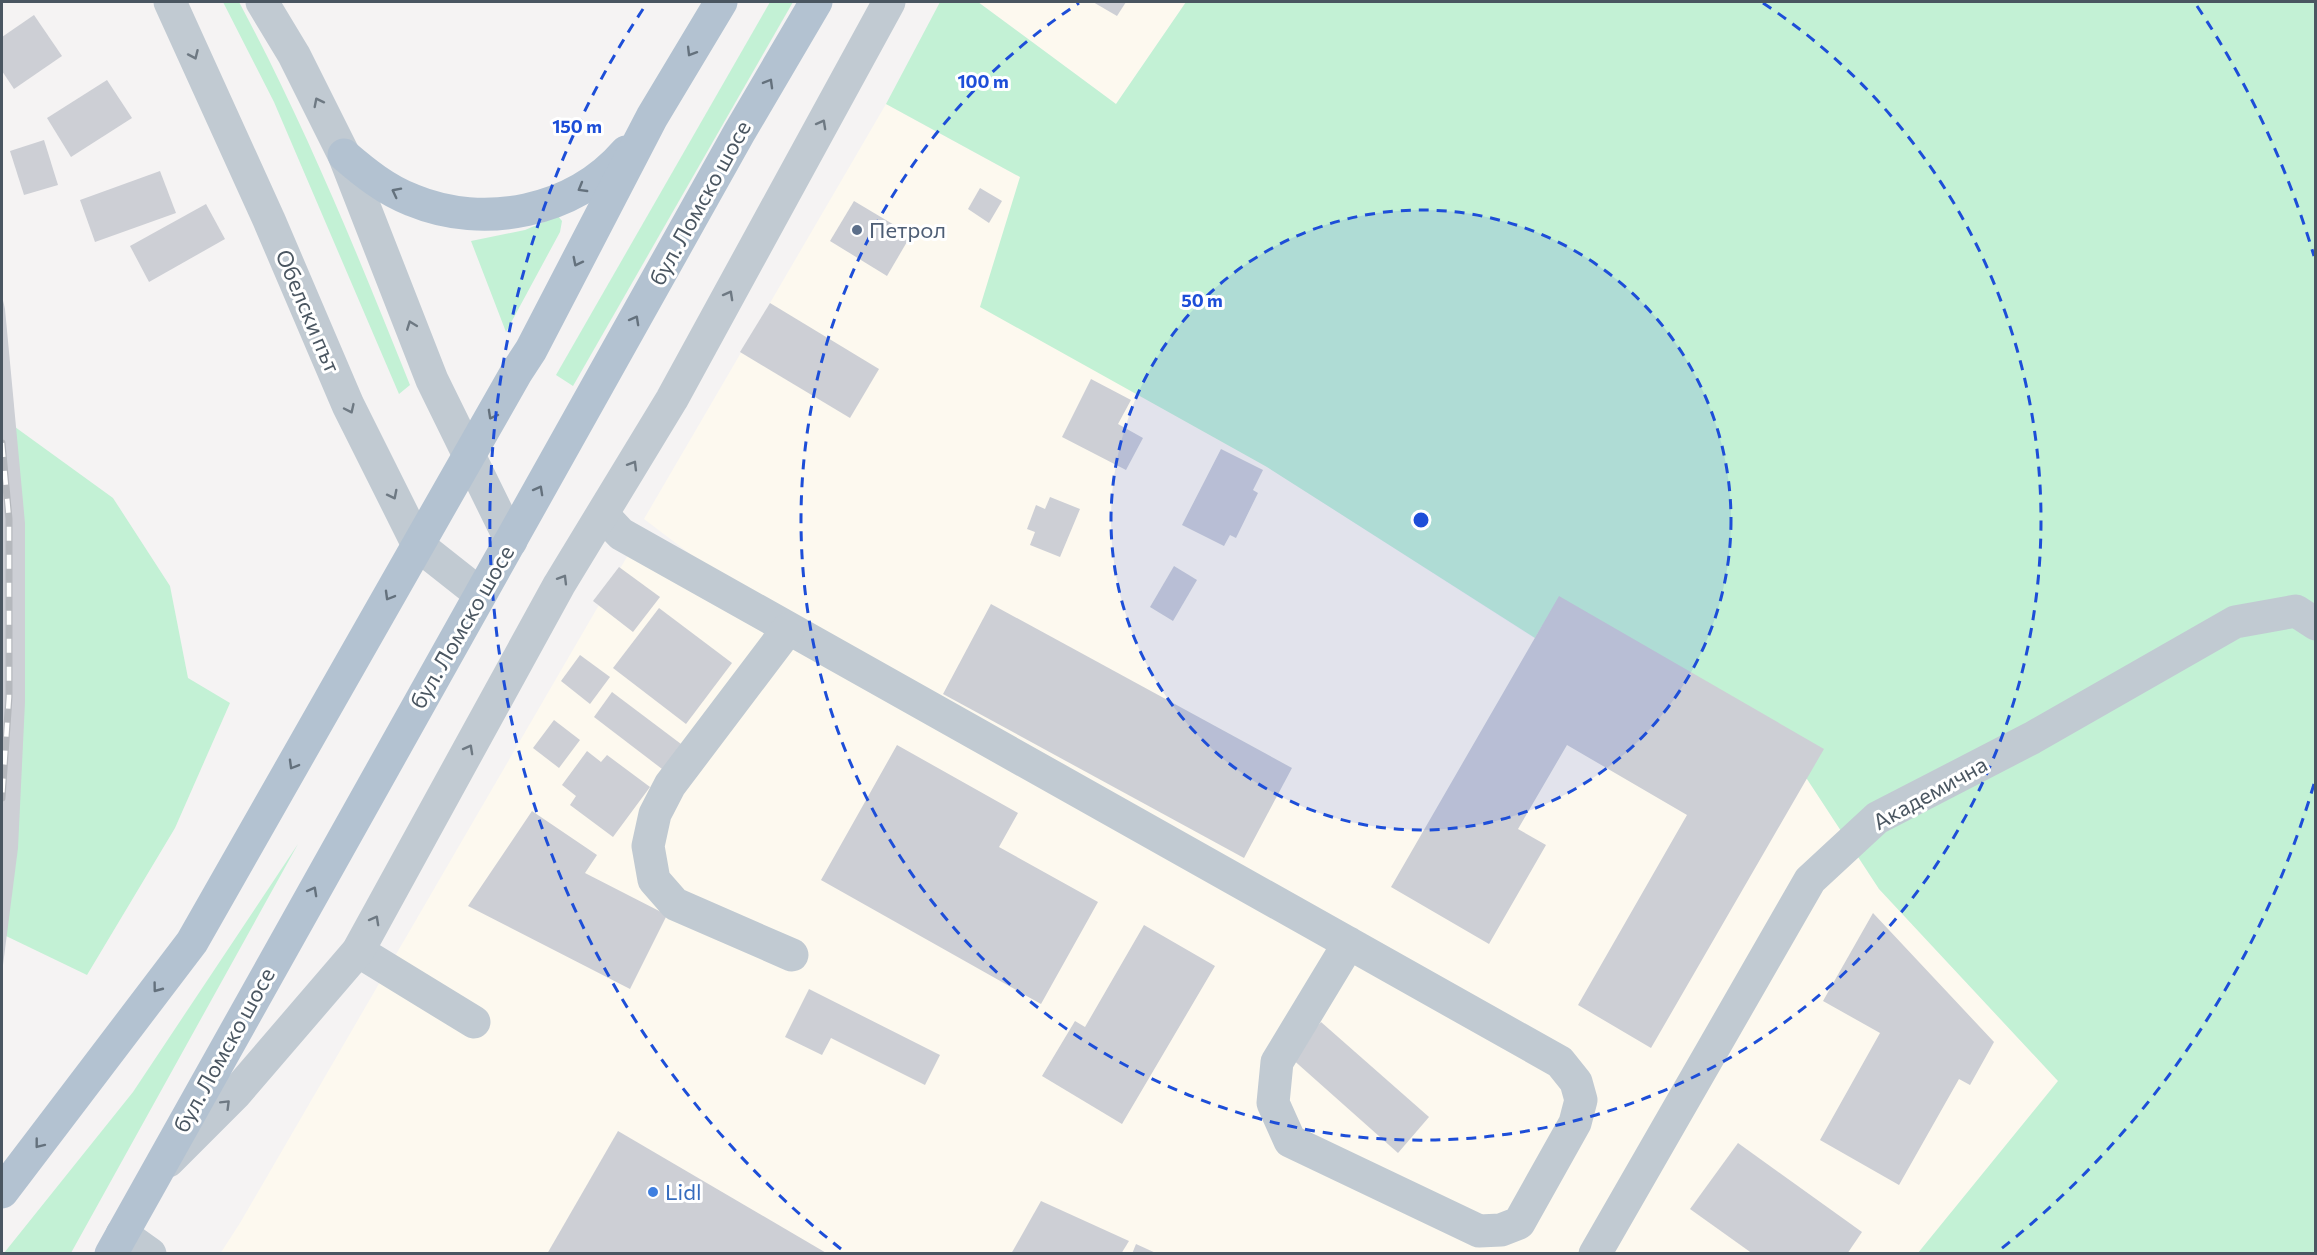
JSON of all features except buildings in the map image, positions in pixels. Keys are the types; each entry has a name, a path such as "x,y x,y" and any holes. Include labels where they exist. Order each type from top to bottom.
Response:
{"main road":[{"path":"2,1192 192,942 531,350 652,117 721,2"},
{"name":"бул. Ломско шосе","path":"116,1244 739,133 816,2"},
{"path":"344,154 368,176 412,201 463,214 513,213 553,202 583,188 622,157 652,117"}],"street":[{"name":"Обелски път","path":"170,2 269,220 348,405 418,545 480,594"},
{"path":"262,2 294,55 344,154 432,380 511,541"},
{"path":"155,1174 236,1093 358,951 559,585 672,399 890,2"},
{"path":"603,515 621,534 788,629 1349,943 1560,1062 1576,1082 1581,1100 1575,1123 1519,1223 1501,1230 1479,1231 1290,1141 1273,1104 1277,1062 1349,943"},
{"name":"Академична","path":"1595,1254 1810,880 1877,818 2032,738 2235,622 2296,611 2316,624"},
{"path":"788,629 670,785 655,814 648,846 654,880 675,904 792,955"},
{"path":"358,951 474,1022"},
{"path":"116,1244 150,1254"}],"shaded area":[{"path":"978,2 1186,2 1116,104"},
{"path":"886,104 1020,177 1267,467 1534,638 1542,625 1807,779 1879,889 2058,1081 1918,1253 220,1254 628,555 785,626 644,519"}],"green space":[{"path":"223,2 239,2 308,143 410,385 399,394 274,102"},
{"path":"770,2 793,2 573,386 556,375"},
{"path":"940,2 978,2 1116,104 1186,2 2315,2 2315,1253 1918,1253 2058,1081 1879,889 1807,779 1542,626 1535,638 1267,467 980,307 1020,177 886,104"},
{"path":"558,216 562,221 560,232 506,332 471,241 525,230"},
{"path":"15,427 113,498 170,586 188,678 230,703 175,828 87,975 6,936"},
{"path":"298,844 71,1253 4,1253 133,1092"}],"railway":[{"path":"2,443 9,519 9,697 2,798"}],"place":[{"name":"Петрол","path":"857,230"},
{"name":"Lidl","path":"653,1192"}]}
